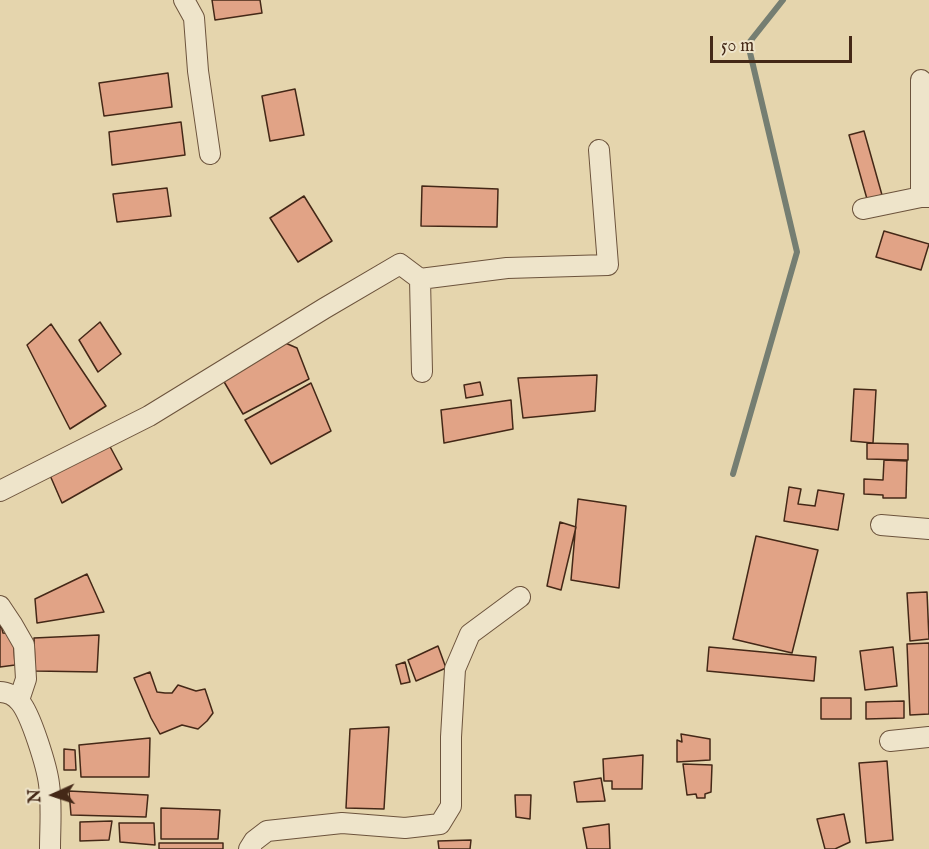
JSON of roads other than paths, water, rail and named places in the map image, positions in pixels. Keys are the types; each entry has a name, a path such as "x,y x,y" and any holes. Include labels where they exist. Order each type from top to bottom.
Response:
{"street":[{"path":"184,0 194,18 198,71 210,154"},
{"path":"863,208 925,197 921,80"},
{"path":"0,491 149,416 400,264 420,279 507,268 608,265 599,150"},
{"path":"420,279 422,372"},
{"path":"881,525 929,529"},
{"path":"249,849 254,841 267,831 342,823 405,828 440,824 451,806 451,737 455,669 470,634 520,597"},
{"path":"0,606 24,645 27,680 19,700"},
{"path":"0,692 6,692 19,700 28,714 40,749 49,783 50,849"},
{"path":"890,741 929,737"}],"waterway":[{"path":"733,474 797,252 748,44 783,0"}]}
